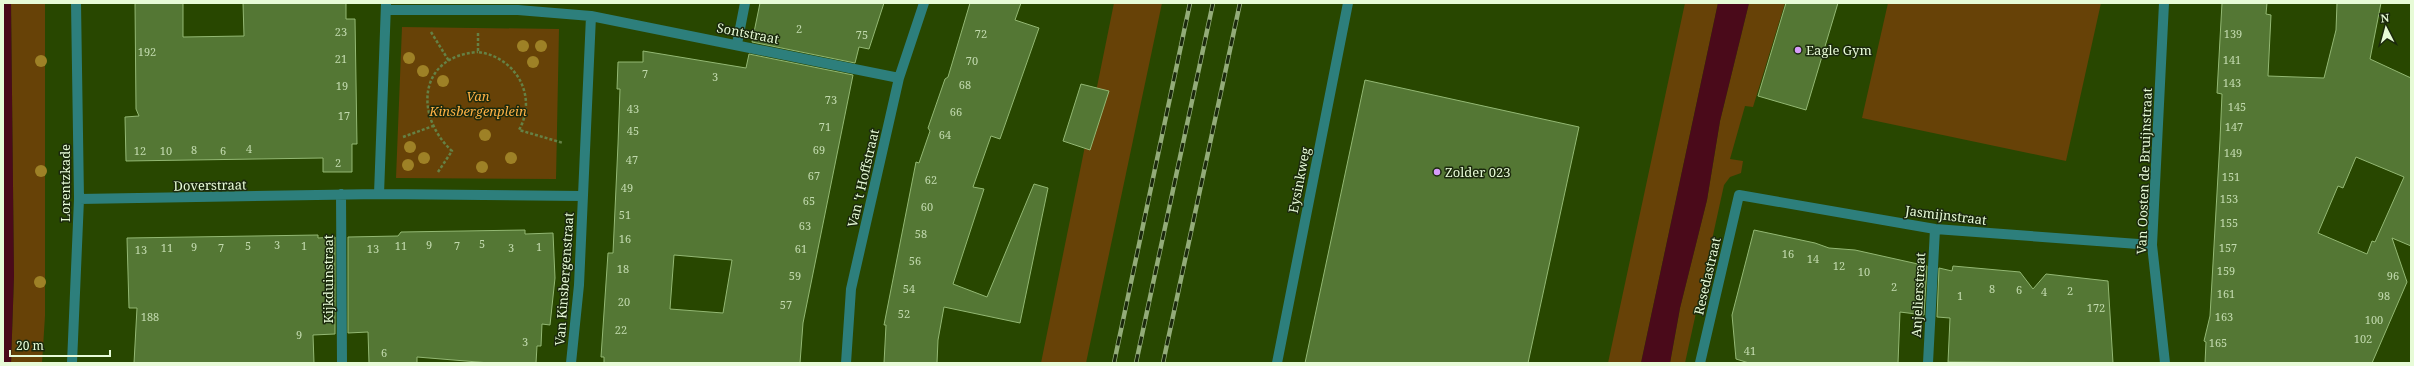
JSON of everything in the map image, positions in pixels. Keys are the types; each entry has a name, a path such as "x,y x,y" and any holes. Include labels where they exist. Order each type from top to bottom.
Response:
{"street":[{"name":"Lorentzkade","path":"72,363 79,199 76,3"},
{"path":"737,44 745,3"},
{"name":"Van 't Hoffstraat","path":"846,363 851,289 899,78 924,3"},
{"name":"Eysinkweg","path":"1277,363 1348,3"},
{"name":"Van Oosten de Bruijnstraat","path":"2164,3 2152,246 2165,363"},
{"path":"341,194 582,196 591,16 518,10 417,10 386,6 379,194"},
{"name":"Sontstraat","path":"591,16 737,44 899,78"},
{"name":"Doverstraat","path":"79,199 341,194"},
{"name":"Kijkduinstraat","path":"341,194 342,363"},
{"name":"Jasmijnstraat","path":"1739,195 1935,229 2152,246"},
{"name":"Resedastraat","path":"1700,363 1739,195"},
{"name":"Van Kinsbergenstraat","path":"571,363 579,285 582,196"},
{"name":"Anjelierstraat","path":"1928,363 1935,229"}],"path":[{"path":"417,10 449,61"},
{"path":"478,10 478,52"},
{"path":"422,195 452,151 440,140 433,126 427,106 428,88 435,76 449,61 467,53 478,52 495,56 514,71 523,84 526,110 519,130 585,148"},
{"path":"381,146 433,126"}],"green space":[{"path":"11,3 45,3 45,316 42,363 11,363 14,276"},
{"path":"1114,3 1162,3 1086,363 1041,363"},
{"path":"1685,3 1718,3 1641,363 1608,363"},
{"path":"1749,3 1785,3 1753,107 1745,106 1730,159 1743,161 1741,173 1730,177 1724,185 1685,363 1670,363 1680,308 1707,200 1720,121"},
{"path":"1888,3 2101,3 2066,161 1862,118"},
{"name":"Van Kinsbergenplein","path":"402,27 559,29 556,179 396,178"}],"shaded area":[{"path":"3,3 11,3 14,276 11,363 3,363"},
{"path":"1718,3 1749,3 1720,121 1707,200 1680,308 1670,363 1641,363"}],"building":[{"path":"135,3 183,3 183,37 244,36 243,3 346,3 346,19 355,19 357,144 352,144 352,172 323,172 323,158 126,161 125,117 139,116 136,109"},
{"path":"760,3 884,3 869,49 859,47 855,63 752,42"},
{"path":"970,3 1021,3 1015,20 1039,28 1000,139 991,136 973,187 984,189 953,284 987,297 1034,184 1048,188 1020,323 944,307 938,340 937,363 884,363 886,325 884,325 916,162 919,163 930,131 928,128 945,79 948,77"},
{"name":"Eagle Gym","path":"1786,3 1838,3 1806,110 1758,96"},
{"path":"2222,3 2267,3 2266,14 2271,15 2268,76 2324,78 2336,30 2337,3 2381,3 2370,59 2411,78 2411,246 2392,238 2407,282 2372,363 2205,363 2206,342 2204,341 2210,316 2220,140 2222,94 2217,93","holes":["2356,157 2404,177 2375,242 2372,241 2367,254 2318,233 2338,186 2343,188"]},
{"path":"643,51 746,68 749,54 853,75 803,323 800,363 604,363 604,357 601,357 608,253 613,253 620,89 617,89 618,62 643,62","holes":["674,255 732,260 723,313 670,309"]},
{"path":"1365,80 1579,127 1528,363 1305,363"},
{"path":"1081,84 1109,91 1090,150 1063,141"},
{"path":"525,230 525,234 553,233 555,278 550,325 542,324 541,346 537,346 536,363 490,363 417,357 417,363 369,363 368,332 348,333 348,237 398,236 401,232"},
{"path":"1754,230 1815,243 1829,248 1855,250 1927,266 1924,315 1900,312 1898,363 1749,363 1736,359 1732,315"},
{"path":"318,235 318,238 335,237 335,334 313,335 314,363 134,363 137,308 129,308 127,238"},
{"path":"1953,266 2020,272 2033,289 2046,274 2108,281 2113,363 1948,362 1950,318 1937,317 1939,268 1952,271"}],"railway":[{"path":"1114,363 1190,3"},
{"path":"1136,363 1213,3"},
{"path":"1163,363 1240,3"}],"place":[{"name":"Eagle Gym","path":"1798,50"},
{"name":"Zolder 023","path":"1437,172"}]}
